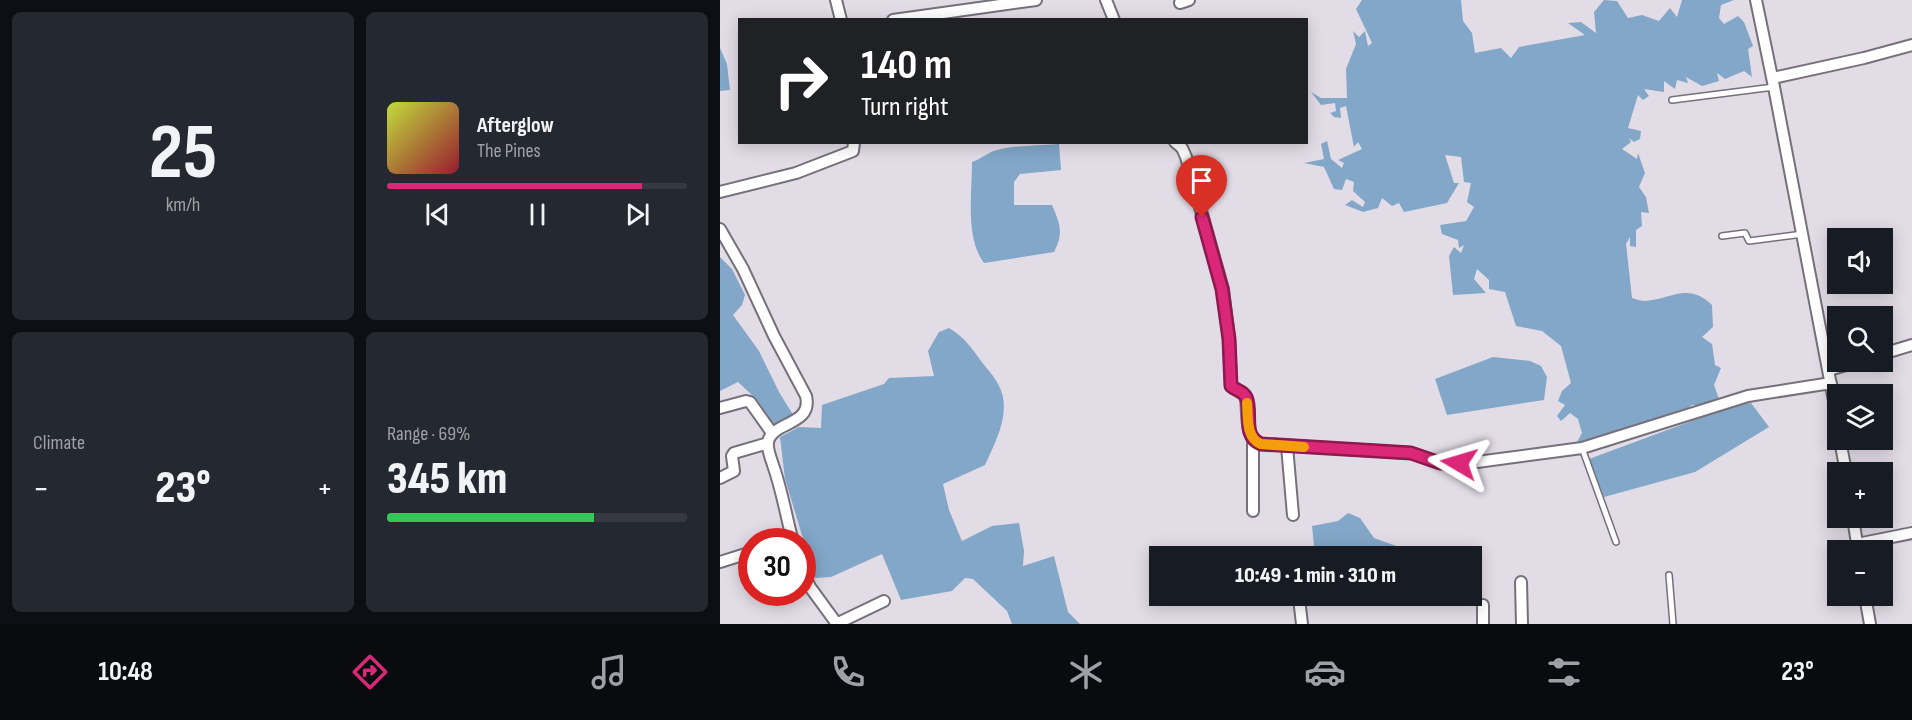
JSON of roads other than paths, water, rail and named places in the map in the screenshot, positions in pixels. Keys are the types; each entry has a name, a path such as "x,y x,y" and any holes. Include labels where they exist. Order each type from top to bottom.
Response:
{"street":[{"path":"836,0 840,18"},
{"path":"907,18 1036,0"},
{"path":"1106,0 1113,18"},
{"path":"1756,0 1827,360"},
{"path":"1774,82 1912,45"},
{"path":"720,192 796,173 844,156 853,151 854,144"},
{"path":"1177,144 1186,157 1222,289 1229,339 1231,386 1243,393 1246,398 1249,430 1253,439 1253,511"},
{"path":"720,229 743,269 778,345 806,396 807,406 799,417 770,438 734,453 732,456 734,471 720,478"},
{"path":"1893,351 1912,345"},
{"path":"1253,439 1261,444 1411,453 1440,463 1477,462 1581,448 1748,396 1831,383 1829,372"},
{"path":"720,408 746,400 750,402 770,438 770,455 782,491 788,528"},
{"path":"1287,446 1293,515"},
{"path":"1885,540 1912,533"},
{"path":"720,562 738,556"},
{"path":"1521,582 1522,624"},
{"path":"816,595 837,624 884,601"},
{"path":"1483,605 1483,624"},
{"path":"1300,606 1302,624"},
{"path":"1867,606 1870,624"}],"lane":[{"path":"1672,100 1774,82"},
{"path":"1722,236 1745,233 1749,241 1803,234"},
{"path":"1581,448 1616,542"},
{"path":"1669,575 1673,624"}],"water":[{"path":"1362,0 1461,0 1463,21 1472,33 1475,53 1501,48 1511,58 1519,47 1585,35 1568,23 1581,22 1596,33 1594,12 1604,0 1617,1 1628,18 1642,15 1659,21 1670,8 1677,17 1682,0 1734,0 1721,5 1719,18 1724,24 1738,16 1744,22 1753,46 1748,49 1752,77 1744,71 1725,79 1717,73 1719,81 1702,86 1686,77 1688,83 1677,80 1675,89 1664,81 1664,92 1644,89 1649,96 1643,100 1638,95 1628,128 1641,131 1640,139 1634,142 1629,138 1631,142 1622,149 1637,159 1638,153 1645,173 1639,187 1646,197 1649,213 1641,212 1642,226 1636,230 1636,247 1630,246 1630,237 1626,244 1632,298 1645,301 1687,293 1695,294 1712,305 1713,327 1702,337 1712,344 1715,365 1721,368 1714,385 1719,399 1711,406 1692,405 1671,420 1582,446 1577,442 1582,433 1578,419 1570,413 1561,421 1557,416 1565,405 1558,401 1562,391 1571,383 1561,346 1542,331 1516,326 1505,292 1489,289 1489,280 1477,269 1474,279 1486,293 1453,295 1449,256 1454,247 1461,253 1464,245 1459,248 1458,240 1442,234 1440,225 1466,221 1474,207 1467,202 1471,183 1464,182 1461,157 1445,155 1454,183 1459,183 1447,203 1404,212 1399,203 1392,206 1382,198 1378,208 1363,212 1345,205 1352,200 1363,207 1365,202 1353,191 1354,182 1346,179 1342,190 1334,189 1324,167 1304,163 1324,159 1321,144 1327,141 1331,159 1342,168 1344,163 1338,160 1362,149 1358,142 1354,147 1346,106 1340,108 1341,118 1334,117 1330,113 1336,111 1335,103 1321,105 1311,92 1321,98 1347,98 1346,69 1356,44 1353,31 1359,37 1365,31 1368,46 1372,43 1356,9"},
{"path":"720,48 727,64 730,90 720,91"},
{"path":"1059,144 1061,170 1020,174 1014,182 1014,205 1052,205 1060,228 1054,252 984,263 978,253 972,228 972,162 1005,148"},
{"path":"720,257 732,269 745,295 742,305 733,315 759,351 795,418 771,431 754,397 738,382 720,391"},
{"path":"949,328 967,343 998,384 1004,404 1001,425 985,465 943,484 949,510 962,541 992,526 1019,523 1024,551 1023,566 1054,556 1068,612 1080,624 1012,624 1007,611 973,579 965,578 952,591 901,600 882,554 831,577 816,578 816,528 800,528 785,479 780,437 799,427 821,428 822,405 884,384 889,378 934,376 928,351 939,332"},
{"path":"1493,357 1530,361 1541,366 1547,377 1544,400 1447,415 1435,379"},
{"path":"1751,403 1769,427 1695,472 1604,497 1589,459 1732,406"},
{"path":"1348,513 1360,518 1374,538 1396,546 1314,546 1312,526 1338,521"}]}
